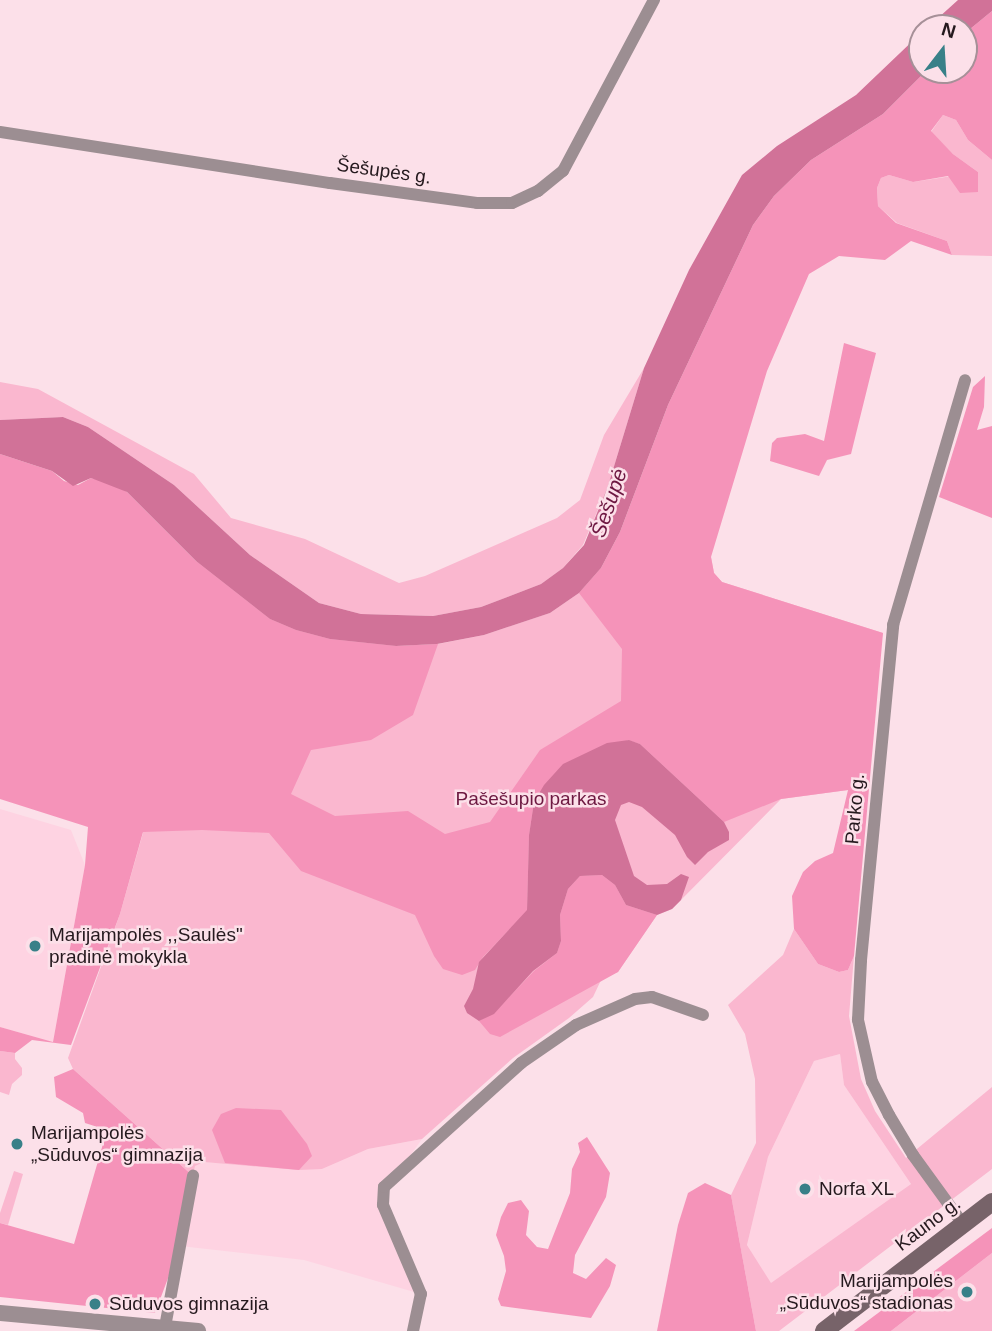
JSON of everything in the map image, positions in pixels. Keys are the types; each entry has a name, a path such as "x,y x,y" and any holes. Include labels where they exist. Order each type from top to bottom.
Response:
{"main road":[{"name":"Kauno g.","path":"824,1331 992,1202"}],"street":[{"name":"Šešupės g.","path":"0,132 330,183 477,203 512,203 538,191 563,170 654,0"},
{"name":"Parko g.","path":"963,1224 913,1155 889,1115 868,1070 858,1020 861,960 893,625 965,380"},
{"path":"413,1331 421,1294 383,1205 384,1187 521,1063 576,1025 635,999 652,997 703,1015"},
{"path":"165,1327 193,1177"},
{"path":"0,1313 198,1331"}],"shaded area":[{"name":"Marijampolės ,,Saulės\" pradinė mokykla","path":"0,809 71,830 85,865 53,1042 0,1027"},
{"path":"840,1054 844,1085 911,1184 771,1284 747,1245 768,1157 814,1061"},
{"path":"422,1139 382,1195 421,1294 304,1260 180,1246 195,1166 204,1162 322,1169 368,1149"}],"green space":[{"name":"Pašešupio parkas","path":"992,11 992,160 968,140 956,120 943,115 931,131 953,154 978,172 978,192 960,193 948,176 913,182 889,175 881,178 877,188 878,206 896,223 947,241 952,255 911,241 885,260 839,256 809,274 767,371 711,557 714,573 722,582 883,633 854,956 848,970 839,972 818,964 794,929 792,896 803,872 815,861 833,853 848,790 781,799 724,822 640,744 628,740 534,802 529,835 527,911 483,957 475,970 462,975 443,969 415,915 301,871 269,833 202,830 143,832 120,914 71,1045 32,1040 15,1053 0,1051 0,1027 53,1042 85,865 88,827 0,799 0,454 52,471 64,481 78,485 91,478 112,483 127,492 196,561 270,619 296,630 330,639 396,646 438,644 413,715 371,740 311,750 291,794 335,816 408,811 445,834 490,822 540,750 621,701 622,649 579,593 601,568 620,532 668,405 753,225 774,196 811,160 883,114 913,84 978,84 978,22"},
{"path":"943,115 956,120 968,140 992,160 992,256 952,255 947,241 897,223 878,206 877,188 881,178 889,175 913,182 978,172 953,154 931,132"},
{"path":"844,343 876,353 851,454 827,460 819,476 770,461 772,443 777,438 805,434 824,441"},
{"path":"644,368 608,486 583,545 563,568 541,584 481,607 433,616 361,614 319,603 250,555 174,485 88,427 63,417 0,420 0,382 38,389 194,474 231,518 305,539 399,583 425,576 557,518 580,500 604,435"},
{"path":"985,376 984,407 977,430 992,426 992,518 939,497 973,387"},
{"name":"Pašešupio parkas","path":"0,454 195,561 396,646 438,644 484,635 550,613 579,593 601,568 711,557 714,573 722,582 883,633 848,790 781,799 672,909 657,915 618,972 602,978 593,997 569,1018 513,1058 422,1139 368,1149 322,1169 299,1170 204,1162 195,1166 193,1176 73,1069 68,1058 120,914 143,833"},
{"path":"602,875 615,885 626,905 657,915 618,972 500,1037 490,1034 479,1021 494,1013 534,971 557,953 561,941 560,915 568,889 580,876"},
{"path":"794,929 818,964 839,972 848,970 854,956 849,1016 861,1079 875,1111 906,1158 992,1087 992,1169 779,1331 756,1331 731,1195 756,1143 755,1079 745,1034 728,1005 783,955","holes":["840,1054 844,1085 911,1184 771,1283 747,1245 768,1157 814,1061"]},
{"path":"0,1051 15,1053 15,1059 22,1068 22,1075 12,1084 9,1095 0,1092"},
{"path":"73,1069 193,1176 180,1246 155,1313 0,1297 0,1223 74,1244 107,1130 85,1123 83,1113 56,1097 54,1077"},
{"path":"236,1108 281,1110 307,1144 312,1156 299,1170 225,1163 212,1130 221,1114"},
{"path":"587,1137 610,1173 606,1197 575,1255 573,1273 586,1279 606,1258 616,1265 610,1286 591,1318 501,1306 498,1299 506,1271 496,1235 508,1203 521,1200 529,1211 526,1235 537,1247 548,1249 570,1193 572,1169 580,1152 578,1143"},
{"path":"14,1171 23,1174 8,1225 0,1223 0,1213"},
{"path":"705,1183 731,1195 756,1331 657,1331 678,1225 688,1193"},
{"path":"992,1228 992,1253 891,1331 854,1331"},
{"name":"Marijampolės „Sūduvos“ stadionas","path":"992,1253 992,1331 891,1331"}],"water":[{"path":"958,0 992,0 992,11 978,22 978,14 942,14"},
{"name":"Šešupė","path":"908,45 908,84 913,84 883,114 811,160 774,196 753,225 668,405 620,532 601,568 579,593 550,613 484,635 437,644 396,646 330,639 296,630 270,619 196,561 127,492 91,478 73,486 52,471 0,454 0,420 63,417 88,427 174,485 250,555 319,603 361,614 433,616 481,607 541,584 563,568 584,545 608,486 644,368 689,270 742,175 777,146 856,95"},
{"path":"629,740 640,744 724,822 729,832 729,840 708,852 695,865 687,857 675,835 642,807 629,802 621,805 615,820 634,876 647,885 667,884 681,874 689,877 681,900 672,909 657,915 626,905 615,885 602,875 580,876 568,889 560,915 561,941 557,953 533,971 494,1014 479,1021 467,1013 464,1006 473,989 479,962 527,910 529,835 534,802 544,785 563,764 607,743"}],"place":[{"name":"Marijampolės ,,Saulės\" pradinė mokykla","path":"35,946"},
{"name":"Marijampolės „Sūduvos“ gimnazija","path":"17,1144"},
{"name":"Norfa XL","path":"805,1189"},
{"name":"Marijampolės „Sūduvos“ stadionas","path":"967,1292"},
{"name":"Sūduvos gimnazija","path":"95,1304"}]}
